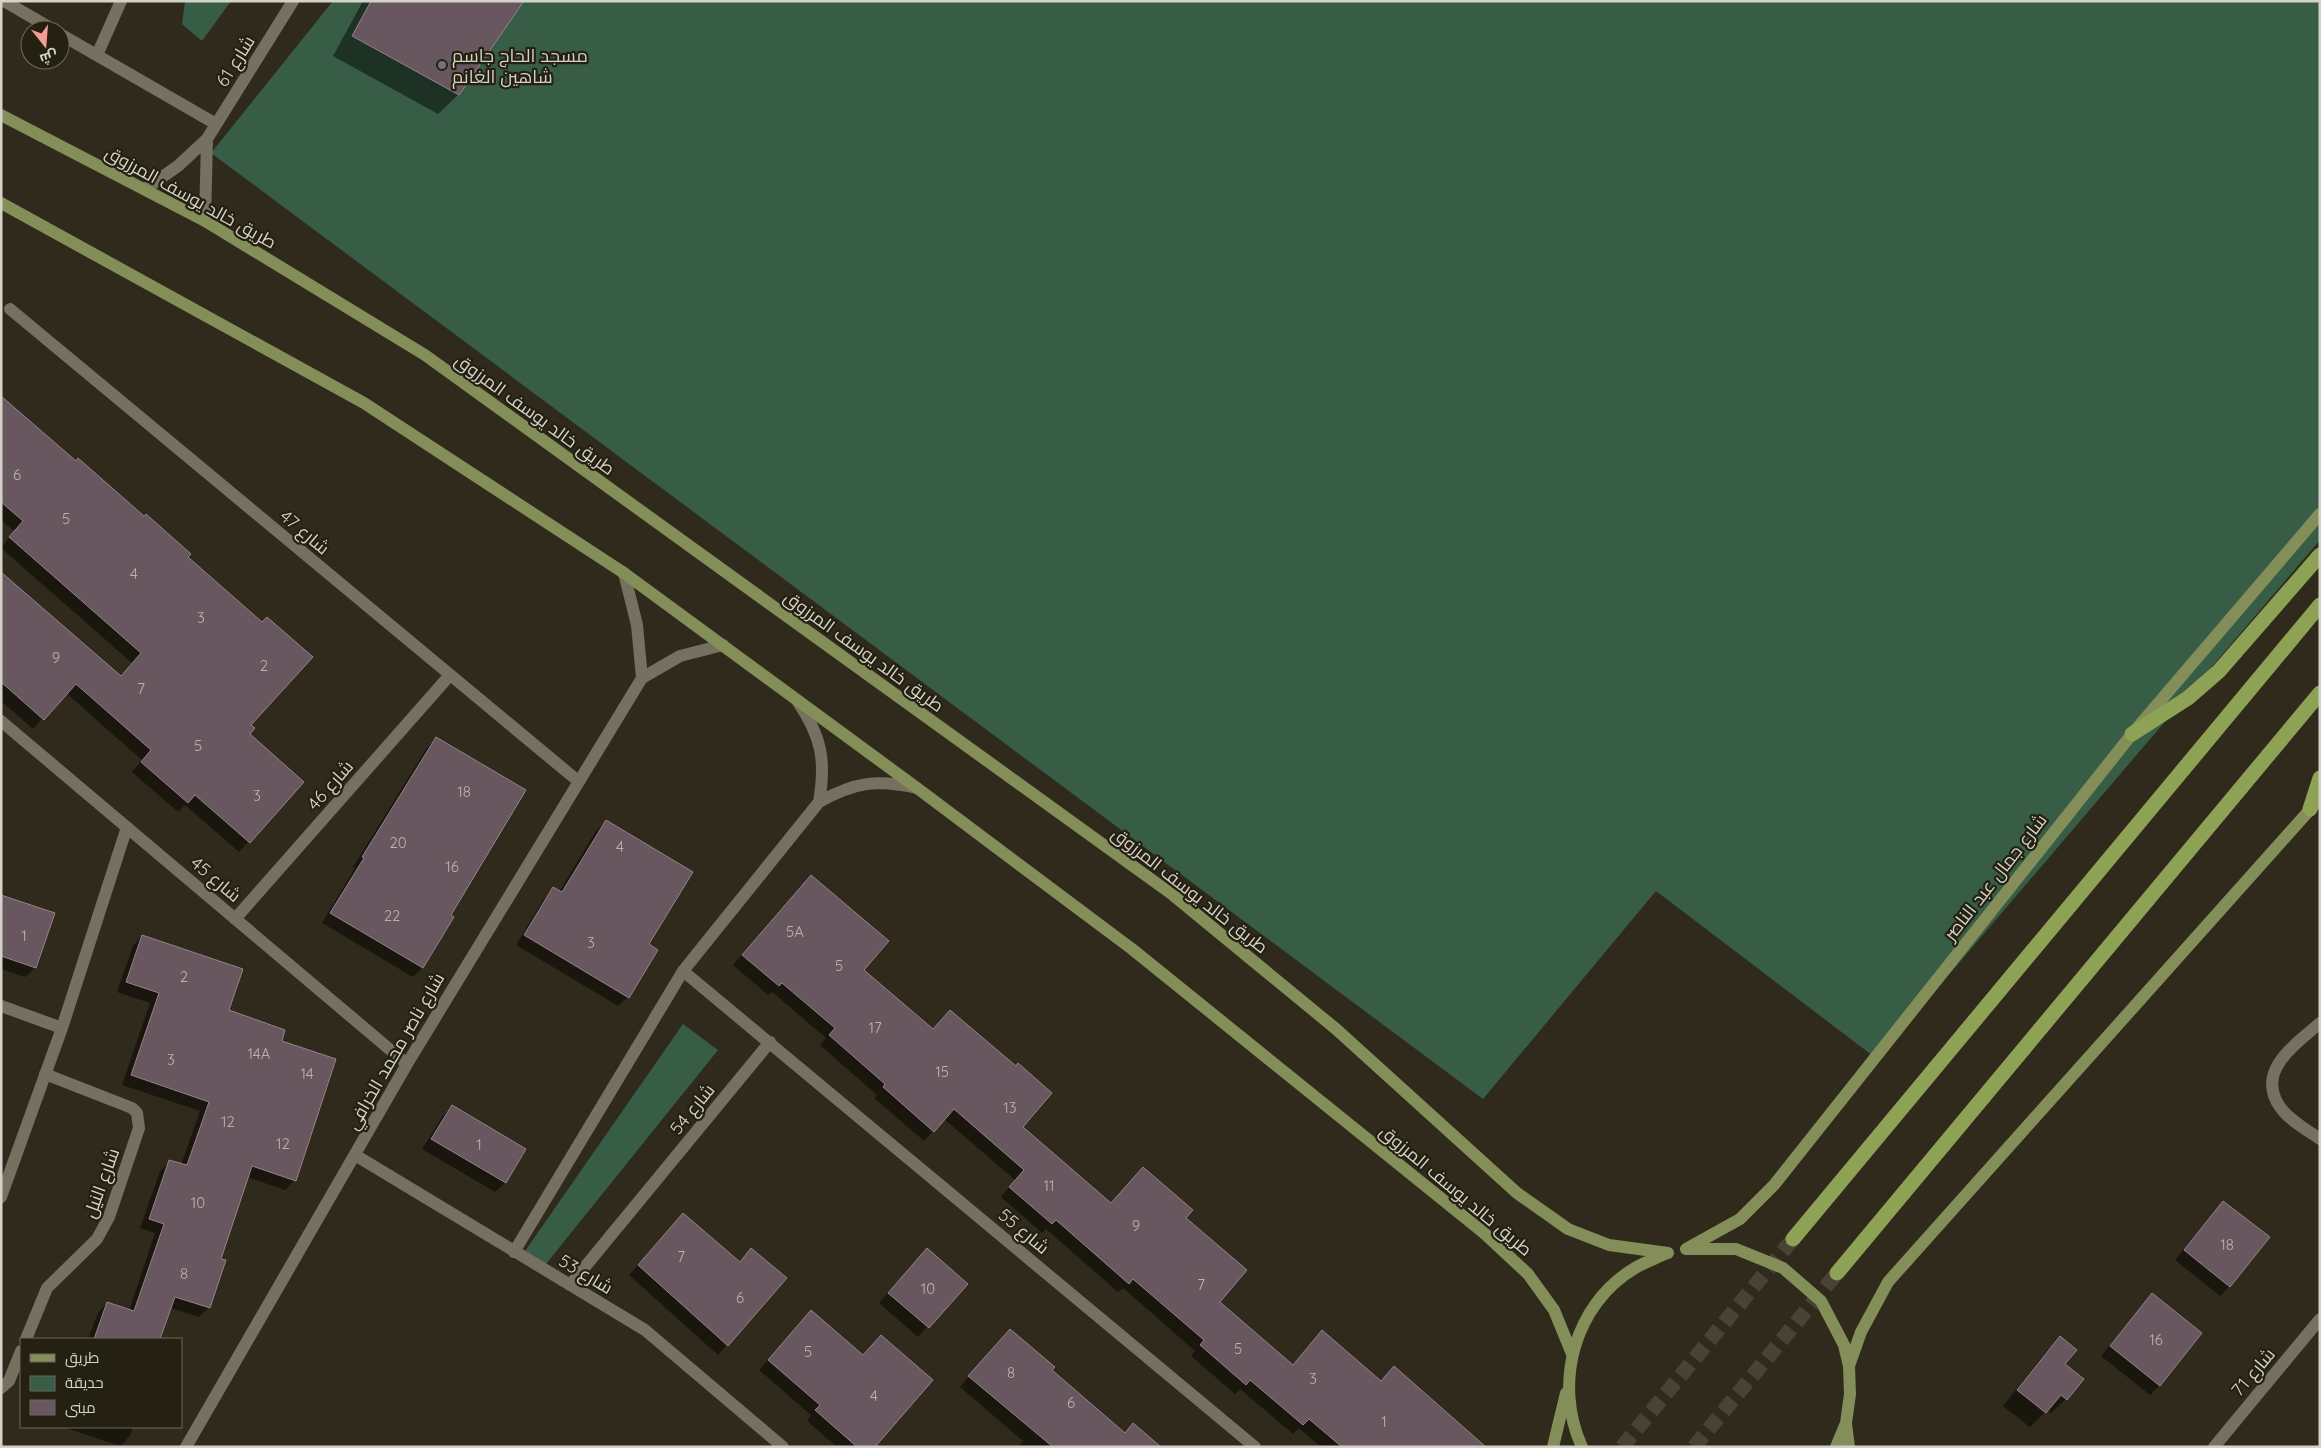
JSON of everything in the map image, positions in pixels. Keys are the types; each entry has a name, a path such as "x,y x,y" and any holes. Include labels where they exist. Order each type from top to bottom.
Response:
{"highway":[{"path":"2132,734 2188,698 2218,671 2320,555"},
{"path":"1793,1239 2320,605"},
{"path":"1837,1273 2320,693"},
{"path":"2315,804 2320,778"}],"main road":[{"name":"طريق خالد يوسف المرزوق","path":"1,116 205,221 425,355 1173,895 1336,1029 1517,1193 1568,1229 1609,1245 1668,1253"},
{"name":"طريق خالد يوسف المرزوق","path":"1,202 364,403 624,573 723,645 1132,949 1484,1233 1528,1274 1554,1310 1572,1354"},
{"name":"شارع جمال عبد الناصر","path":"1686,1249 1740,1219 1774,1185 2132,734 2320,514"},
{"path":"1849,1366 1861,1332 1888,1282 2315,804"},
{"path":"1553,1447 1568,1384 1572,1354 1585,1320 1607,1291 1635,1268 1668,1253 1686,1249 1736,1249 1783,1268 1821,1301 1844,1345 1849,1366 1850,1394 1846,1423 1836,1447"},
{"path":"1568,1384 1573,1427 1582,1447"},
{"path":"1846,1423 1849,1447"}],"street":[{"path":"4,1 37,20"},
{"path":"97,55 120,1"},
{"name":"شارع 61","path":"145,189 178,166 207,139 293,1"},
{"path":"70,40 216,124"},
{"name":"شارع 61","path":"205,221 207,139"},
{"name":"شارع 47","path":"10,308 578,781"},
{"path":"624,573 637,625 642,678"},
{"name":"شارع ناصر محمد الخرافي","path":"186,1447 407,1064 642,678 680,656 723,645"},
{"name":"شارع 46","path":"235,918 450,675"},
{"path":"797,700 812,722 822,748 824,776 819,802"},
{"name":"شارع 45","path":"1,721 407,1064"},
{"path":"514,1252 683,971 819,802 842,790 867,783 892,782 917,788"},
{"path":"1,1197 62,1028 127,827"},
{"path":"683,971 770,1042"},
{"path":"1,1006 62,1028"},
{"path":"2320,1023 2285,1054 2274,1067 2271,1080 2273,1094 2281,1108 2320,1139"},
{"name":"شارع 54","path":"570,1285 770,1042"},
{"name":"شارع 55","path":"770,1042 1255,1447"},
{"name":"شارع النيل","path":"26,1338 47,1288 98,1239 108,1217 139,1128 137,1113 132,1108 46,1074"},
{"name":"شارع 53","path":"355,1155 645,1330 783,1447"},
{"name":"شارع 71","path":"2214,1447 2320,1319"},
{"path":"1,1388 9,1381 20,1354"}],"green space":[{"path":"185,1 231,1 202,41 182,24"},
{"path":"333,1 2320,1 2320,540 1877,1059 1656,891 1483,1099 211,153"},
{"path":"683,1024 718,1050 546,1264 525,1251"}],"building":[{"name":"مسجد الحاج جاسم شاهين الغانم","path":"371,1 524,1 459,95 352,36"},
{"path":"1,396 76,461 78,458 144,516 146,514 191,554 188,557 262,622 267,617 313,657 251,725 255,728 250,734 304,782 250,843 195,795 188,803 141,762 151,750 76,684 44,720 1,682 1,572 121,676 141,653 9,537 23,521 1,502"},
{"path":"436,737 526,790 451,915 454,917 423,968 330,913"},
{"path":"606,820 693,872 649,944 658,950 629,998 524,935 553,887 562,892"},
{"path":"811,875 889,941 864,970 933,1029 950,1010 1016,1066 1018,1063 1052,1093 1023,1127 1111,1203 1143,1167 1193,1210 1186,1218 1247,1270 1220,1302 1293,1365 1322,1330 1381,1381 1394,1366 1486,1447 1342,1447 1309,1419 1303,1425 1250,1380 1246,1385 1200,1345 1204,1340 1133,1279 1129,1284 1056,1220 1052,1224 1009,1187 1024,1170 954,1109 934,1132 883,1087 885,1084 829,1035 835,1028 782,983 779,986 742,955"},
{"path":"1,895 55,913 36,968 1,956"},
{"path":"142,935 243,969 229,1010 285,1030 282,1041 336,1059 296,1181 252,1166 221,1259 226,1260 210,1308 175,1297 160,1338 94,1338 107,1302 134,1311 164,1224 149,1219 169,1160 187,1165 209,1102 131,1075 159,993 126,982"},
{"path":"452,1105 526,1149 506,1183 431,1139"},
{"path":"2223,1201 2270,1237 2230,1287 2184,1250"},
{"path":"683,1213 740,1262 751,1248 787,1278 728,1346 638,1265"},
{"path":"927,1248 968,1284 929,1328 888,1293"},
{"path":"2152,1293 2202,1333 2160,1386 2110,1346"},
{"path":"811,1310 863,1355 881,1335 933,1380 875,1447 857,1447 815,1410 820,1405 768,1360"},
{"path":"1010,1329 1055,1367 1052,1370 1125,1433 1133,1423 1161,1447 1053,1447 968,1376"},
{"path":"2060,1336 2077,1350 2065,1364 2084,1379 2067,1400 2061,1395 2046,1413 2017,1390"}],"tunnel":[{"path":"1622,1447 1793,1239"},
{"path":"1694,1447 1837,1273"}],"place":[{"name":"مسجد الحاج جاسم شاهين الغانم","path":"442,65"}]}
